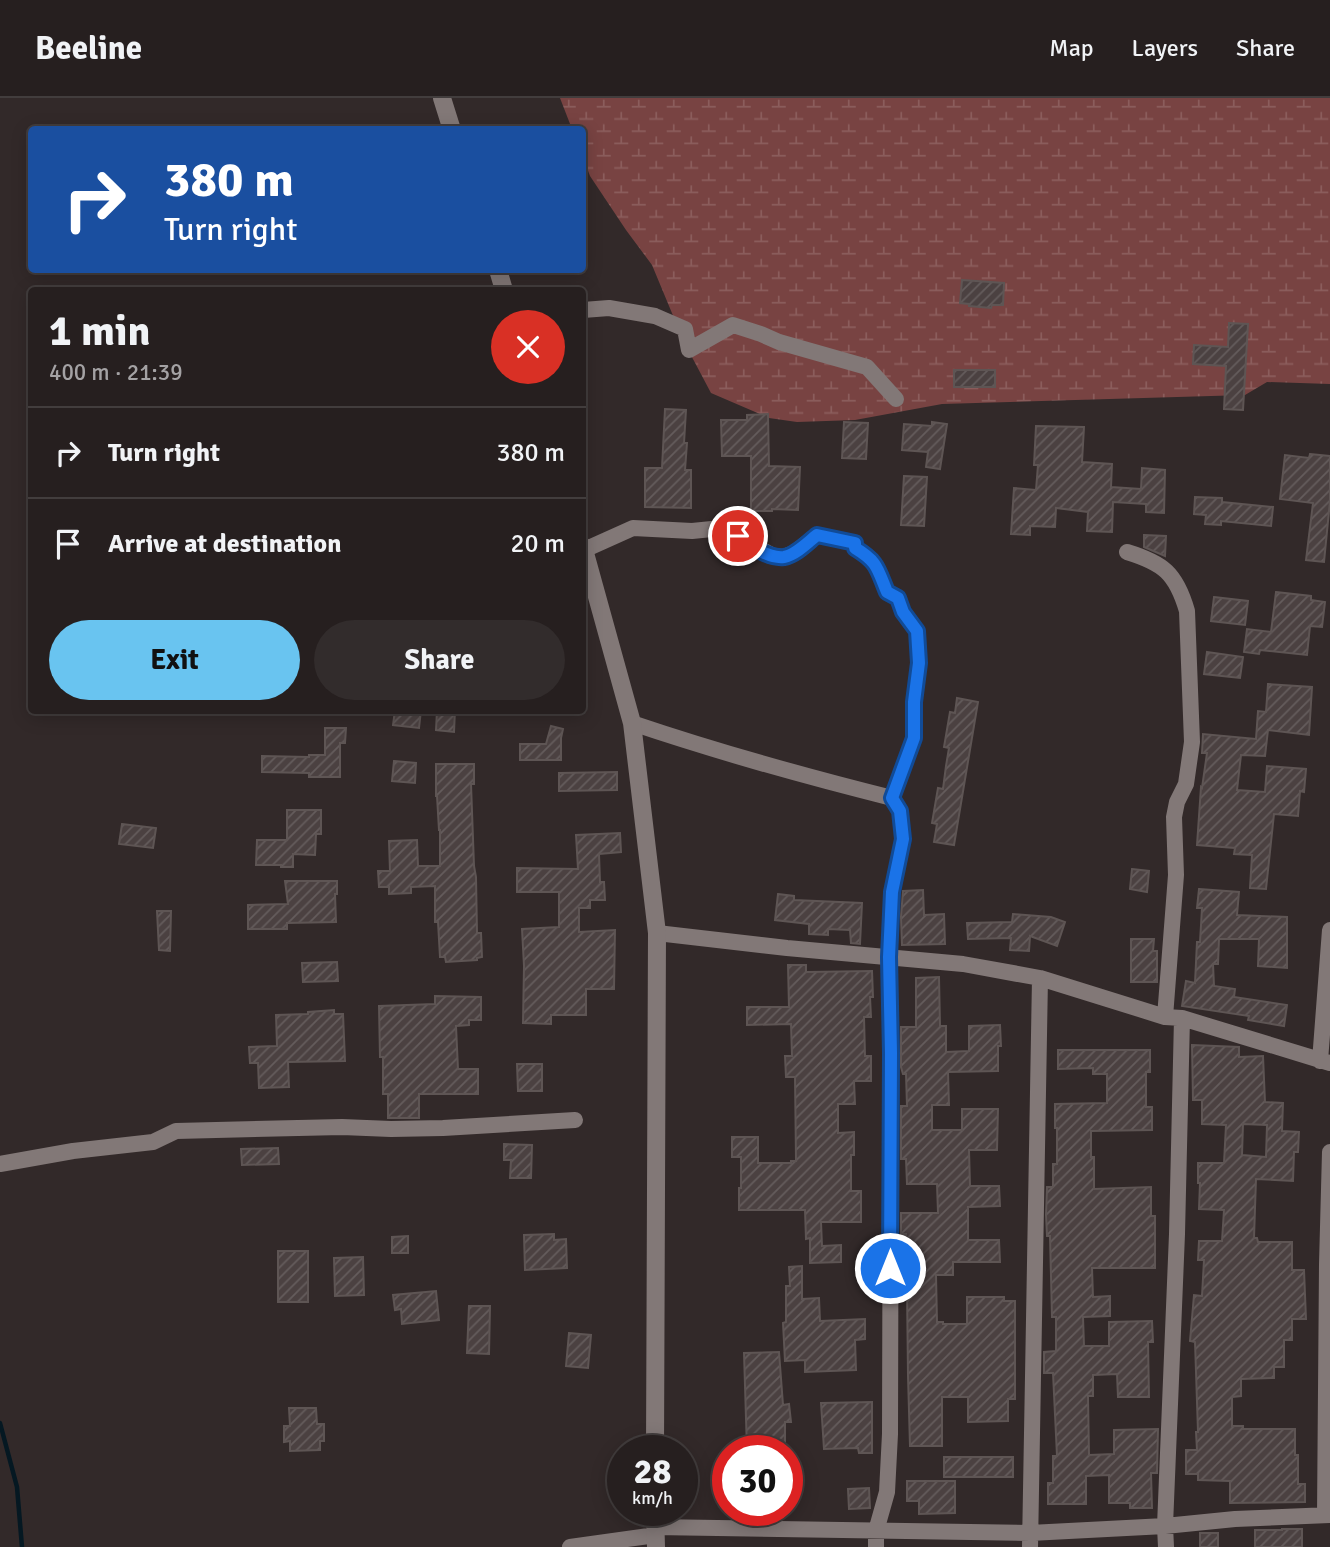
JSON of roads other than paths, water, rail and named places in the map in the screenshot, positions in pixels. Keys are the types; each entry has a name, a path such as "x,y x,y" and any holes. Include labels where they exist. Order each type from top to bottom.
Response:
{"street":[{"path":"442,98 451,126"},
{"path":"586,310 609,308 655,316 685,329 689,350 733,325 779,342 867,367 896,399"},
{"path":"586,547 634,528 692,531 712,529 738,536 773,556 784,557 794,553 817,535 855,543 855,548 879,568 887,592 898,598 903,612 917,631 919,663 914,702 914,738 892,798"},
{"path":"1127,552 1149,559 1164,568 1182,594 1187,611 1192,742 1185,784 1174,817 1176,875 1173,1018 1177,1234 1166,1547"},
{"path":"586,559 632,723 657,933 655,1435"},
{"path":"632,723 708,748 892,798 900,811 903,839 892,892 889,957 890,1434 887,1492 876,1539"},
{"path":"657,933 811,951 962,964 1040,978 1325,1062 1330,930"},
{"path":"1030,1540 1040,978"},
{"path":"0,1164 73,1151 153,1142 176,1131 342,1127 443,1128 575,1120"},
{"path":"570,1547 655,1530 876,1539 1030,1540 1235,1519 1327,1515 1330,1152"}],"waterway":[{"path":"0,1423 17,1487 22,1547"}]}
